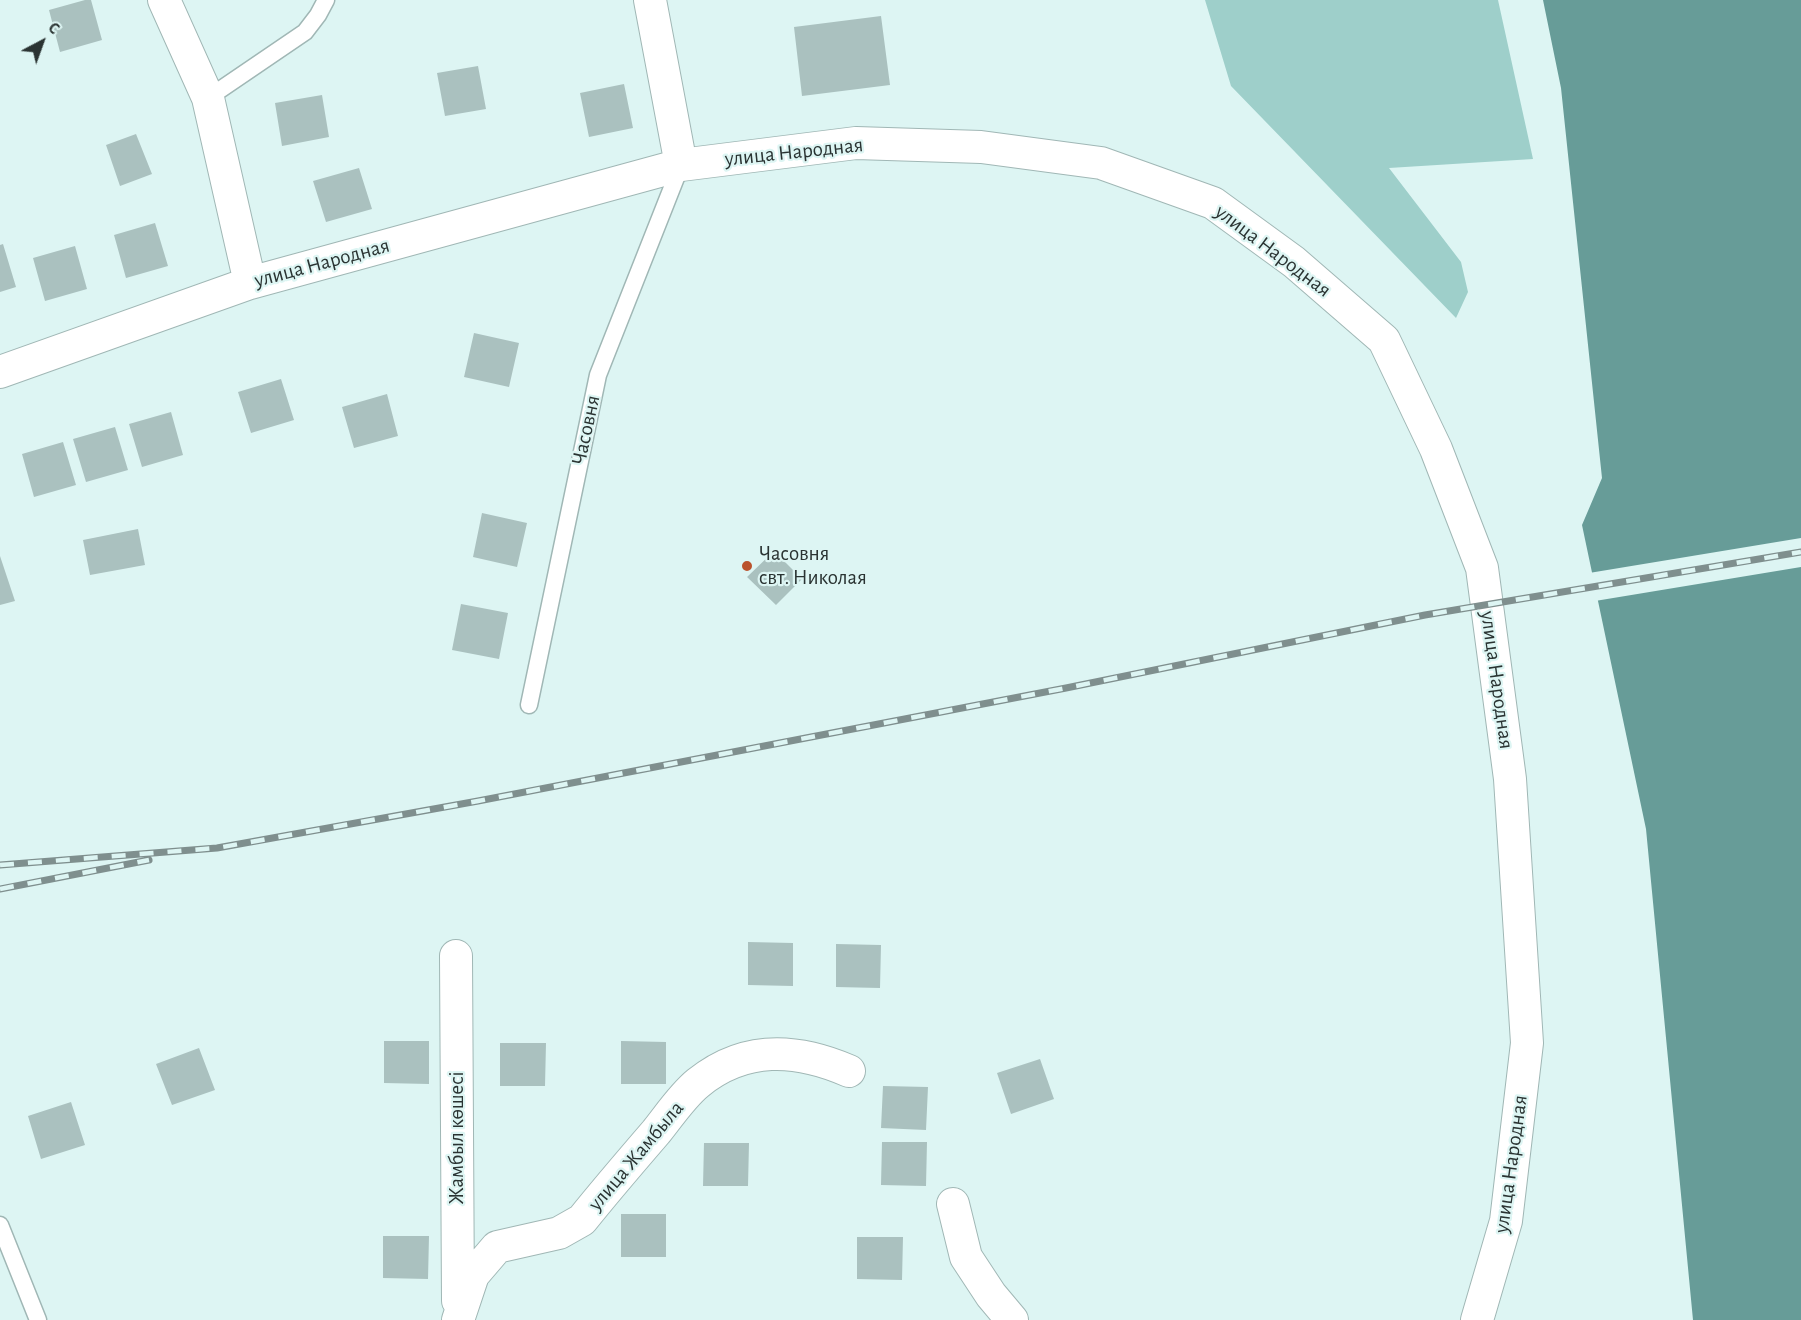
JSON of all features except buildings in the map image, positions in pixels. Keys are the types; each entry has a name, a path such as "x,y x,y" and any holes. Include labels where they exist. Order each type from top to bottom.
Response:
{"street":[{"path":"164,0 208,98 250,283"},
{"path":"650,0 681,165"},
{"name":"улица Народная","path":"0,372 250,283 681,165 856,143 981,147 1101,163 1213,203 1294,262 1384,340 1436,449 1482,568 1510,780 1527,1043 1506,1221 1478,1320"},
{"name":"Жамбыл көшесі","path":"456,956 458,1320"},
{"name":"улица Жамбыла","path":"458,1320 473,1275 496,1247 559,1233 582,1220 697,1084 727,1064 763,1053 798,1054 825,1060 849,1071"},
{"path":"953,1204 966,1257 991,1295 1012,1320"}],"lane":[{"path":"208,98 305,32 326,0"},
{"name":"Часовня","path":"529,705 598,375 681,165"},
{"path":"0,1225 38,1320"}],"shaded area":[{"path":"1205,0 1498,0 1533,159 1389,168 1461,262 1468,292 1456,318 1231,86"},
{"path":"1543,0 1801,0 1801,1320 1693,1320 1646,829 1582,525 1602,478 1561,88"}],"pier":[{"path":"1801,538 1801,567 1595,601 1589,573"}],"railway":[{"path":"0,865 217,848 478,801 1066,688 1425,615 1801,552"},
{"path":"0,889 149,860"}],"place":[{"name":"Часовня свт. Николая","path":"747,566"}]}
